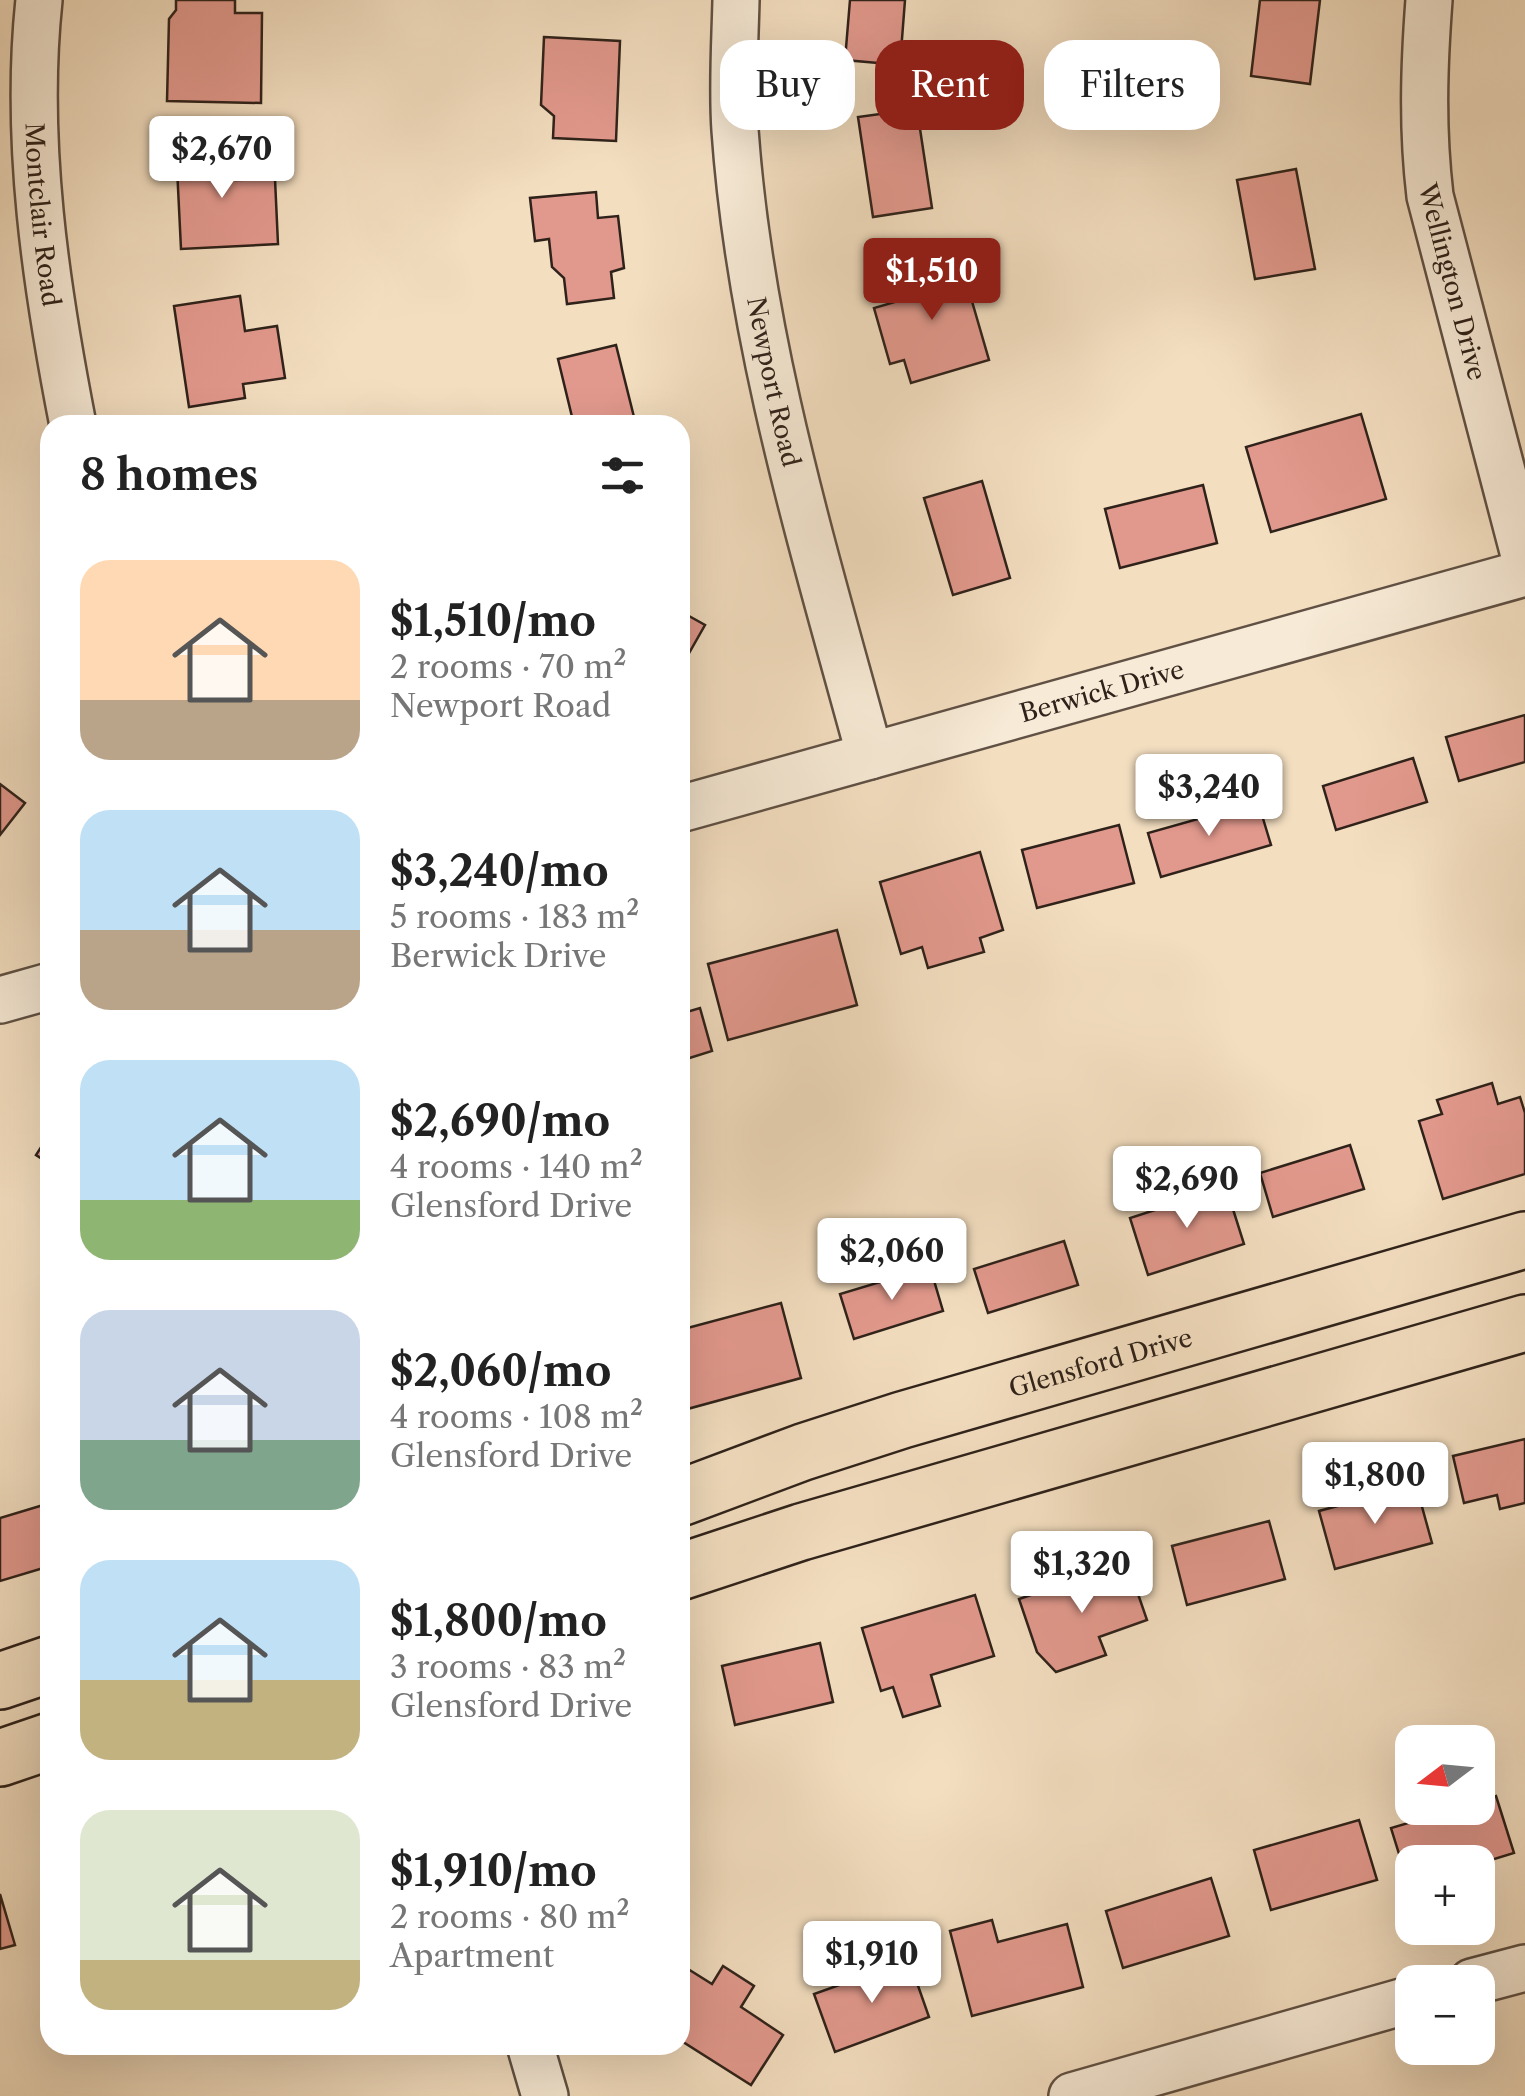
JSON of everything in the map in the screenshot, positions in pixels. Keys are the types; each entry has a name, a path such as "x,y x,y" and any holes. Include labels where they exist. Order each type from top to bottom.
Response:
{"main road":[{"name":"Glensford Drive","path":"690,1494 902,1420 1525,1240"},
{"path":"690,1569 801,1532 1525,1323"},
{"path":"0,1680 40,1667"},
{"path":"0,1758 40,1745"}],"street":[{"name":"Montclair Road","path":"39,0 35,96 41,210 53,322 71,415"},
{"name":"Newport Road","path":"736,0 734,126 746,239 778,413 870,756"},
{"name":"Wellington Drive","path":"1429,0 1422,83 1430,196 1525,560"},
{"name":"Berwick Drive","path":"690,807 1525,573"},
{"path":"0,1000 40,989"},
{"path":"1495,1976 1525,1968"},
{"path":"1072,2096 1395,2005"},
{"path":"533,2055 545,2096"}],"building":[{"path":"176,0 235,0 235,13 262,13 261,103 167,101 169,19 176,10"},
{"path":"850,0 905,0 902,40 875,40 875,63 855,61 855,40 847,40"},
{"path":"1260,0 1320,0 1310,84 1251,76"},
{"path":"544,37 620,41 616,141 553,138 554,116 541,105"},
{"path":"875,115 875,130 920,130 932,208 873,217 858,117"},
{"path":"234,144 236,180 275,179 278,244 181,249 176,147"},
{"path":"1296,169 1315,269 1255,279 1237,180"},
{"path":"596,192 598,218 618,216 624,268 611,272 614,298 567,304 564,278 552,267 549,239 535,241 530,198"},
{"path":"960,260 989,360 911,383 904,360 890,364 874,308 895,302 889,281"},
{"path":"240,296 245,331 277,326 285,378 243,384 245,398 189,407 174,306"},
{"path":"616,345 634,415 572,415 558,359"},
{"path":"1361,414 1386,499 1271,532 1246,447"},
{"path":"982,481 1010,578 953,595 924,498"},
{"path":"1203,485 1217,543 1120,568 1105,509"},
{"path":"690,617 705,625 690,651"},
{"path":"1525,715 1525,762 1459,781 1446,737"},
{"path":"1413,758 1427,802 1336,830 1323,786"},
{"path":"0,784 25,803 0,835"},
{"path":"1258,802 1271,845 1161,877 1148,833"},
{"path":"1119,825 1134,883 1037,908 1022,850"},
{"path":"980,852 1003,930 980,938 984,952 928,968 922,947 901,954 880,882"},
{"path":"837,930 857,1005 728,1040 708,964"},
{"path":"700,1008 712,1051 690,1058 690,1011"},
{"path":"1492,1083 1498,1104 1520,1097 1525,1113 1525,1174 1443,1199 1419,1121 1442,1114 1437,1100"},
{"path":"1350,1145 1364,1189 1273,1217 1260,1173"},
{"path":"1226,1187 1244,1244 1148,1275 1130,1218"},
{"path":"1064,1241 1078,1285 988,1313 974,1269"},
{"path":"930,1267 943,1311 854,1339 840,1294"},
{"path":"781,1303 801,1378 690,1408 690,1327"},
{"path":"1525,1439 1525,1503 1500,1509 1497,1495 1464,1503 1453,1456"},
{"path":"1416,1485 1432,1543 1335,1569 1319,1511"},
{"path":"40,1506 40,1569 0,1581 0,1518"},
{"path":"1269,1521 1285,1579 1187,1605 1172,1546"},
{"path":"1127,1562 1147,1620 1099,1637 1106,1655 1056,1672 1037,1652 1019,1599"},
{"path":"975,1595 994,1656 931,1675 940,1706 903,1717 893,1687 881,1691 862,1628"},
{"path":"820,1643 833,1702 735,1725 722,1666"},
{"path":"1495,1796 1514,1853 1495,1859 1495,1845 1396,1845 1391,1828 1401,1825 1495,1825"},
{"path":"1359,1820 1377,1880 1271,1910 1254,1850"},
{"path":"1211,1878 1229,1936 1123,1968 1106,1911"},
{"path":"0,1894 15,1945 0,1949"},
{"path":"992,1920 998,1942 1067,1924 1083,1987 972,2016 950,1931"},
{"path":"909,1960 929,2017 835,2052 814,1994"},
{"path":"723,1966 754,1986 741,2007 783,2035 751,2085 690,2046 690,1970 712,1984"}]}
